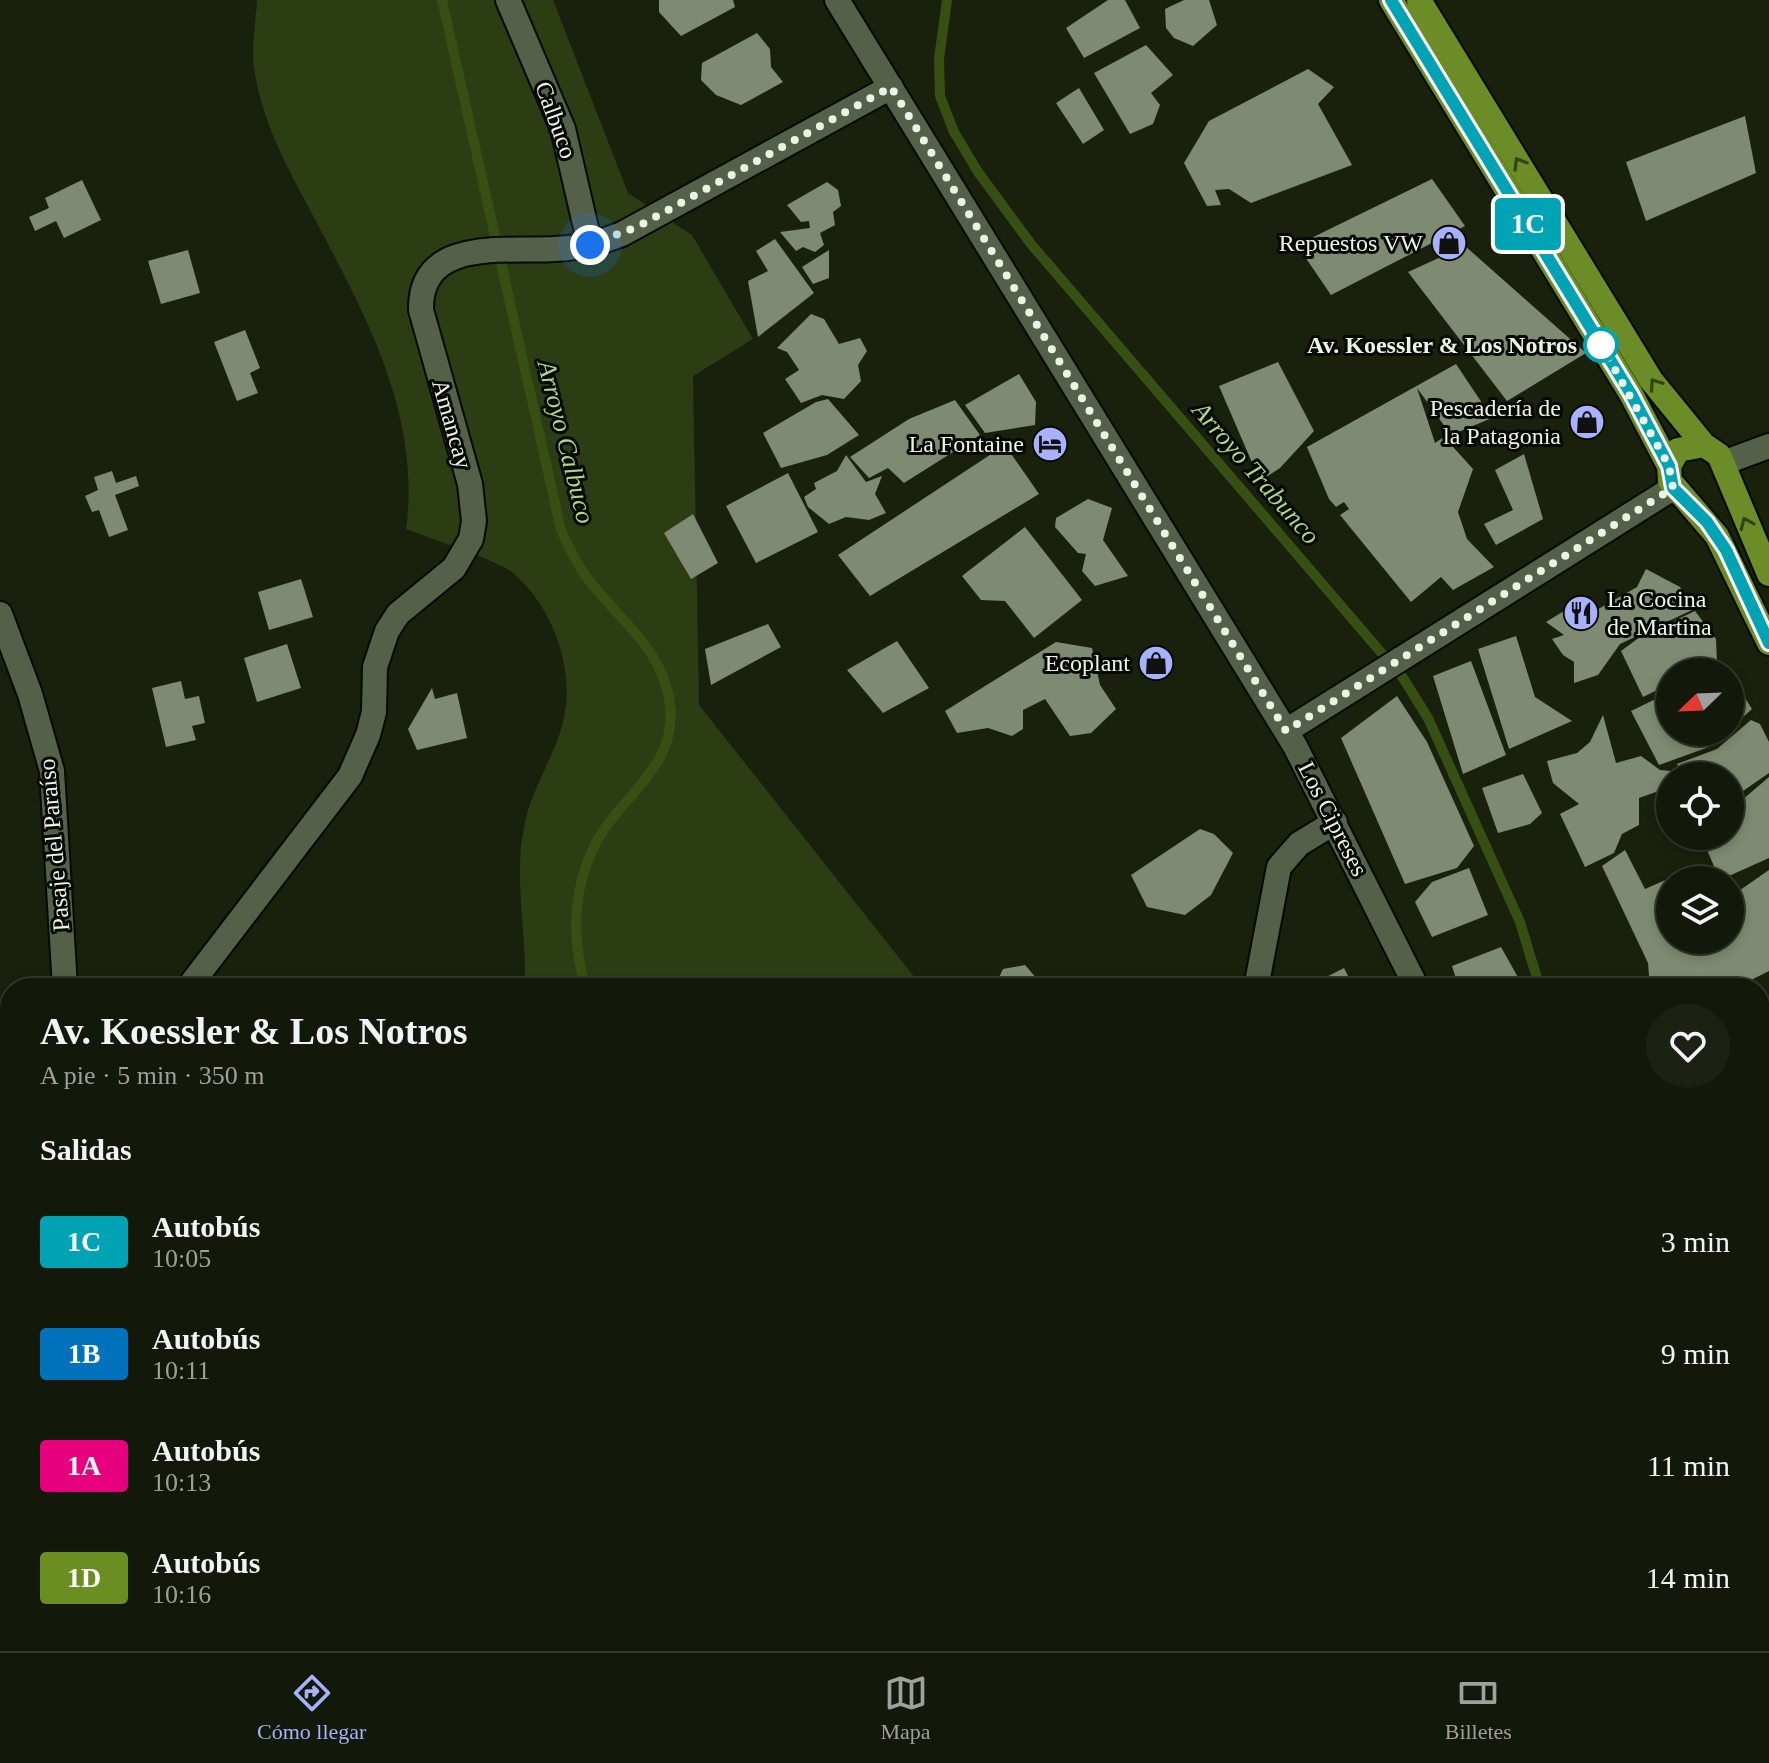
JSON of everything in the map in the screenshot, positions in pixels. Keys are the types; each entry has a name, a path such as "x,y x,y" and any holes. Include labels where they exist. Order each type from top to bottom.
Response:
{"main road":[{"path":"1391,0 1631,394 1674,483 1687,499 1705,499 1720,489 1724,467"},
{"path":"1419,0 1651,380 1704,445 1719,455 1769,574"},
{"path":"1704,445 1678,450 1674,483 1726,550 1769,643"}],"street":[{"name":"Calbuco","path":"508,0 563,129 590,245"},
{"name":"Los Cipreses","path":"837,0 1286,731 1412,978"},
{"name":"Amancay","path":"196,978 350,776 371,723 375,667 387,631 398,614 454,568 471,539 474,521 470,484 423,324 420,295 435,268 448,259 476,252 590,245 639,226 891,87"},
{"path":"1724,467 1769,446"},
{"path":"1286,731 1674,483"},
{"name":"Pasaje del Paraíso","path":"0,614 30,694 52,771 64,978"},
{"path":"1258,978 1279,867 1291,850 1335,822"}],"green space":[{"path":"257,0 553,0 628,193 692,235 753,339 693,376 699,705 915,978 525,978 520,882 522,839 530,806 563,722 566,682 558,641 540,603 513,573 478,556 406,529 409,486 405,444 396,403 367,323 268,123 257,86 253,42"}],"building":[{"path":"659,0 733,0 735,7 681,36 659,12"},
{"path":"1108,0 1125,0 1140,28 1084,58 1066,28"},
{"path":"1184,0 1209,0 1217,25 1193,46 1174,38 1166,28 1165,9"},
{"path":"757,33 770,49 771,67 783,82 741,105 716,95 701,80 702,63"},
{"path":"1146,45 1173,75 1151,93 1160,105 1153,124 1130,134 1094,73"},
{"path":"1308,69 1334,87 1318,104 1352,165 1251,203 1229,189 1215,190 1221,205 1207,206 1184,163 1209,121"},
{"path":"1079,88 1104,130 1083,144 1056,103"},
{"path":"1745,116 1756,173 1646,221 1626,162"},
{"path":"1432,179 1465,226 1331,295 1297,245"},
{"path":"82,180 101,220 64,238 56,221 35,231 29,217 49,208 45,198"},
{"path":"827,182 838,190 841,206 833,212 835,225 820,233 824,245 815,252 803,247 796,251 780,232 810,228 809,221 801,222 787,205"},
{"path":"775,239 814,293 758,337 748,281 768,271 756,251"},
{"path":"1465,246 1586,353 1507,401 1408,272"},
{"path":"188,250 200,293 161,304 148,261"},
{"path":"829,250 829,278 813,284 802,267"},
{"path":"811,314 824,319 839,344 860,338 867,351 858,365 861,381 844,399 822,395 801,403 785,379 799,370 787,352 777,348"},
{"path":"245,330 260,368 250,373 258,393 237,401 214,342"},
{"path":"1278,362 1314,431 1280,468 1260,481 1219,386"},
{"path":"1456,364 1492,418 1451,435 1417,388 1435,443 1444,437 1473,469 1458,512 1467,539 1494,567 1453,590 1441,577 1411,602 1340,515 1349,509 1344,502 1336,507 1329,499 1307,447"},
{"path":"1019,374 1036,402 1035,425 985,433 965,405"},
{"path":"828,399 859,435 827,455 781,468 763,433 816,402"},
{"path":"955,400 980,435 904,483 888,468 869,478 850,457 909,419"},
{"path":"1005,445 1039,494 870,596 838,555"},
{"path":"1524,454 1543,519 1496,545 1484,524 1513,510 1495,470"},
{"path":"846,455 866,482 882,476 875,494 886,513 869,520 846,517 829,524 808,507 804,497 816,489 814,483 837,471"},
{"path":"112,471 116,483 136,476 139,486 115,495 128,530 109,537 99,510 92,512 85,496 98,490 94,477"},
{"path":"788,473 818,532 756,563 726,506"},
{"path":"1088,499 1112,508 1103,540 1128,576 1095,586 1082,571 1086,554 1078,553 1055,527 1056,518"},
{"path":"693,514 718,563 691,579 664,533"},
{"path":"1025,527 1082,600 1034,638 1005,601 981,600 962,576"},
{"path":"1646,569 1680,587 1692,610 1620,644 1598,675 1574,683 1574,662 1563,655 1552,639 1564,635 1546,622 1572,606 1579,620 1637,587"},
{"path":"301,579 313,617 269,630 258,592"},
{"path":"1695,611 1716,639 1717,658 1656,658 1656,691 1643,697 1621,651 1640,637"},
{"path":"768,624 781,647 711,685 705,649"},
{"path":"1516,636 1535,697 1572,721 1509,749 1478,649"},
{"path":"897,641 929,688 883,713 847,670"},
{"path":"1056,642 1092,648 1100,685 1116,709 1091,733 1070,736 1045,699 1023,710 1023,729 1012,736 988,728 957,733 945,711"},
{"path":"287,644 301,688 257,702 244,658"},
{"path":"1471,661 1506,755 1463,774 1433,676"},
{"path":"181,681 185,699 199,696 205,723 192,726 196,740 166,747 152,688"},
{"path":"432,688 435,699 457,693 467,738 417,750 408,729"},
{"path":"1397,696 1427,742 1474,846 1457,868 1405,884 1341,738"},
{"path":"1744,696 1752,709 1744,716"},
{"path":"1656,699 1656,746 1710,746 1667,762 1657,762 1631,711"},
{"path":"1603,715 1616,763 1641,756 1656,767 1656,792 1639,798 1639,825 1622,834 1614,853 1585,867 1560,814 1579,804 1553,783 1547,761 1577,753 1590,742"},
{"path":"1751,720 1760,724 1769,742 1769,773 1744,790 1744,762 1682,762 1721,746 1744,746 1744,726"},
{"path":"1523,774 1542,813 1530,824 1498,833 1482,788"},
{"path":"1769,777 1769,858 1744,869 1744,866 1714,866 1707,850 1744,850 1744,798"},
{"path":"1200,829 1214,834 1233,853 1211,895 1185,915 1147,907 1131,875"},
{"path":"1625,850 1645,889 1656,884 1656,954 1744,954 1744,887 1769,870 1769,971 1755,978 1649,978 1648,963 1602,866"},
{"path":"1469,868 1488,915 1432,937 1415,902 1432,882"},
{"path":"1501,947 1518,978 1456,978 1452,966"},
{"path":"1025,965 1036,978 999,978 1003,969"},
{"path":"1344,968 1349,978 1324,978"}],"waterway":[{"name":"Arroyo Calbuco","path":"442,0 561,530 586,577 650,652 666,685 670,704 670,725 659,760 601,834 585,870 576,929 583,978"},
{"name":"Arroyo Trabunco","path":"947,0 939,59 940,96 954,132 978,172 1031,244 1403,678 1428,718 1520,922 1537,978"}],"bus line":[{"name":"1C","path":"1391,0 1631,394 1669,466 1673,488 1707,522 1726,550 1769,643"}],"place":[{"name":"Repuestos VW","path":"1449,243"},
{"name":"Av. Koessler & Los Notros","path":"1601,345"},
{"name":"Pescadería de la Patagonia","path":"1587,422"},
{"name":"La Fontaine","path":"1050,444"},
{"name":"La Cocina de Martina","path":"1581,613"},
{"name":"Ecoplant","path":"1156,663"}],"route":[{"path":"590,245 639,226 891,87 1286,731 1673,488 1669,466 1599,341 1601,345"}]}
